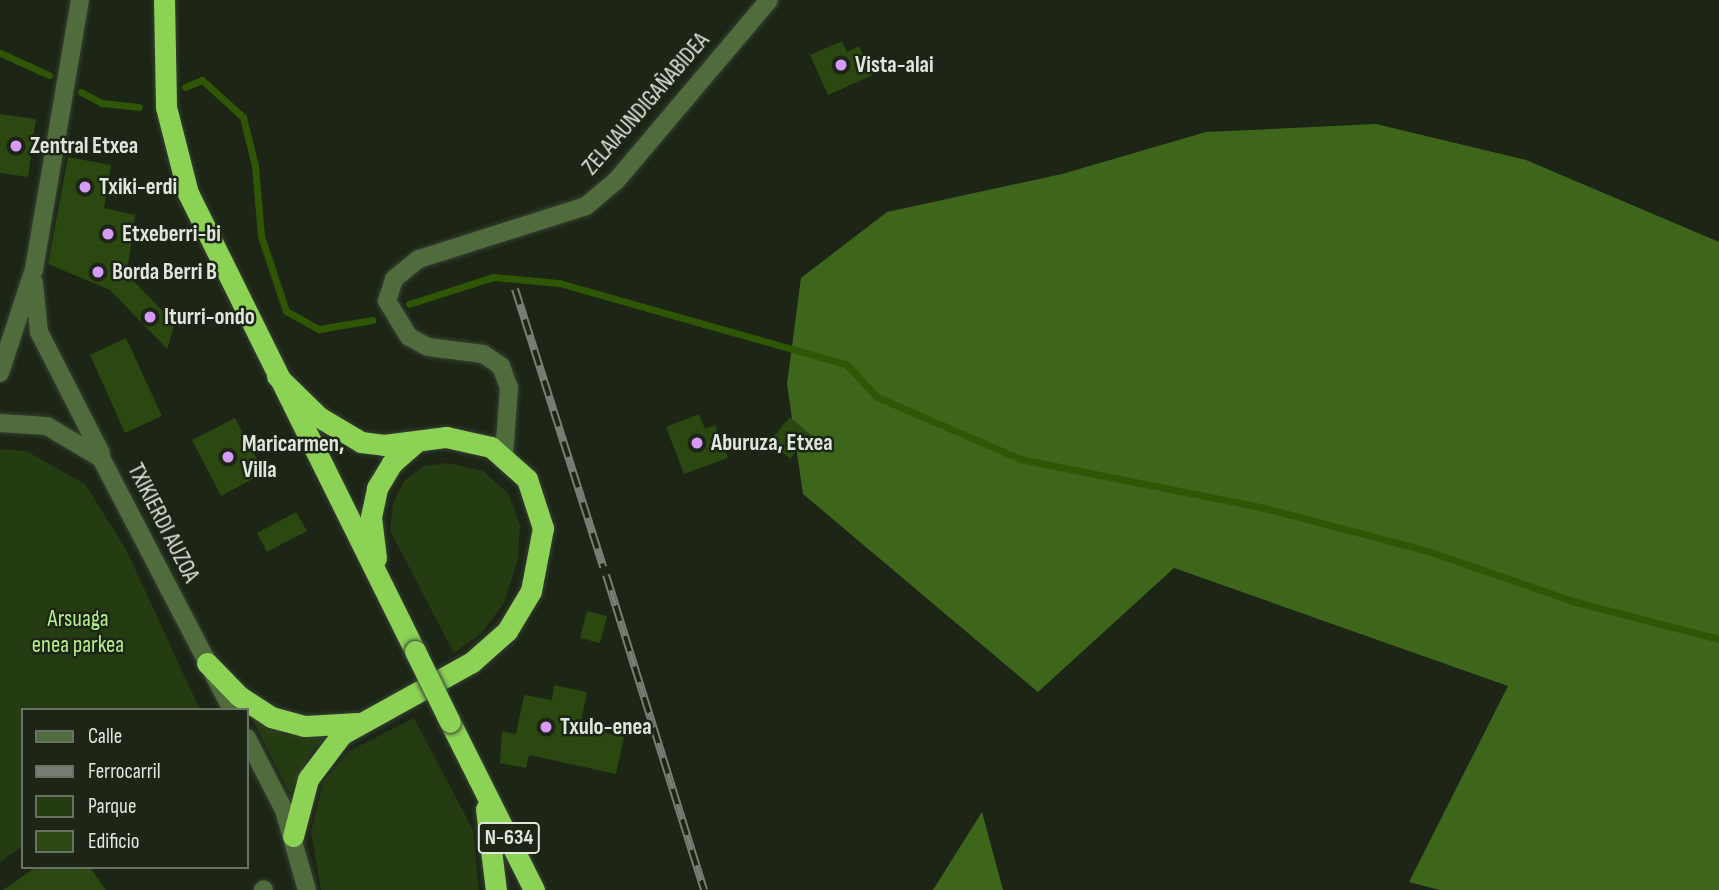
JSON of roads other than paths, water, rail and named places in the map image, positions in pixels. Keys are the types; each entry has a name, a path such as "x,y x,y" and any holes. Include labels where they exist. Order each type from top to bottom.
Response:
{"highway":[{"name":"N-634","path":"164,0 162,76 178,165 198,218 534,890"},
{"path":"277,376 340,433 384,445 462,438 504,455 536,494 543,528 538,569 520,612 472,662 358,723 312,771 293,836"},
{"path":"381,584 371,531 373,502 388,469 415,443"},
{"path":"207,663 239,696 271,717 305,726 358,723"},
{"path":"483,786 496,890"}],"street":[{"path":"0,373 34,269 80,0"},
{"name":"ZELAIAUNDIGAÑABIDEA","path":"504,455 509,388 501,366 483,354 428,347 409,337 387,301 394,279 419,259 586,206 616,181 769,0"},
{"path":"34,269 39,332 113,474"},
{"name":"TXIKIERDI AUZOA","path":"0,423 28,422 67,433 85,444 113,474 231,708"},
{"path":"248,740 293,836 307,890"}],"waterway":[{"path":"0,53 49,75"},
{"path":"185,87 202,80 243,117 255,166 261,236 286,311 319,329 372,320"},
{"path":"81,92 102,103 139,107"},
{"path":"409,304 493,277 559,283 846,364 877,397 1020,459 1261,507 1428,551 1572,601 1719,639"}],"railway":[{"path":"515,289 603,567"},
{"path":"606,575 704,890"}],"place":[{"name":"Vista-alai","path":"841,65"},
{"name":"Zentral Etxea","path":"16,146"},
{"name":"Txiki-erdi","path":"85,187"},
{"name":"Etxeberri-bi","path":"108,234"},
{"name":"Borda Berri B","path":"98,272"},
{"name":"Iturri-ondo","path":"150,317"},
{"name":"Aburuza, Etxea","path":"697,443"},
{"name":"Maricarmen, Villa","path":"228,457"},
{"name":"Txulo-enea","path":"546,727"}],"park label":[{"name":"Arsuaga enea parkea","path":"78,632"}]}
